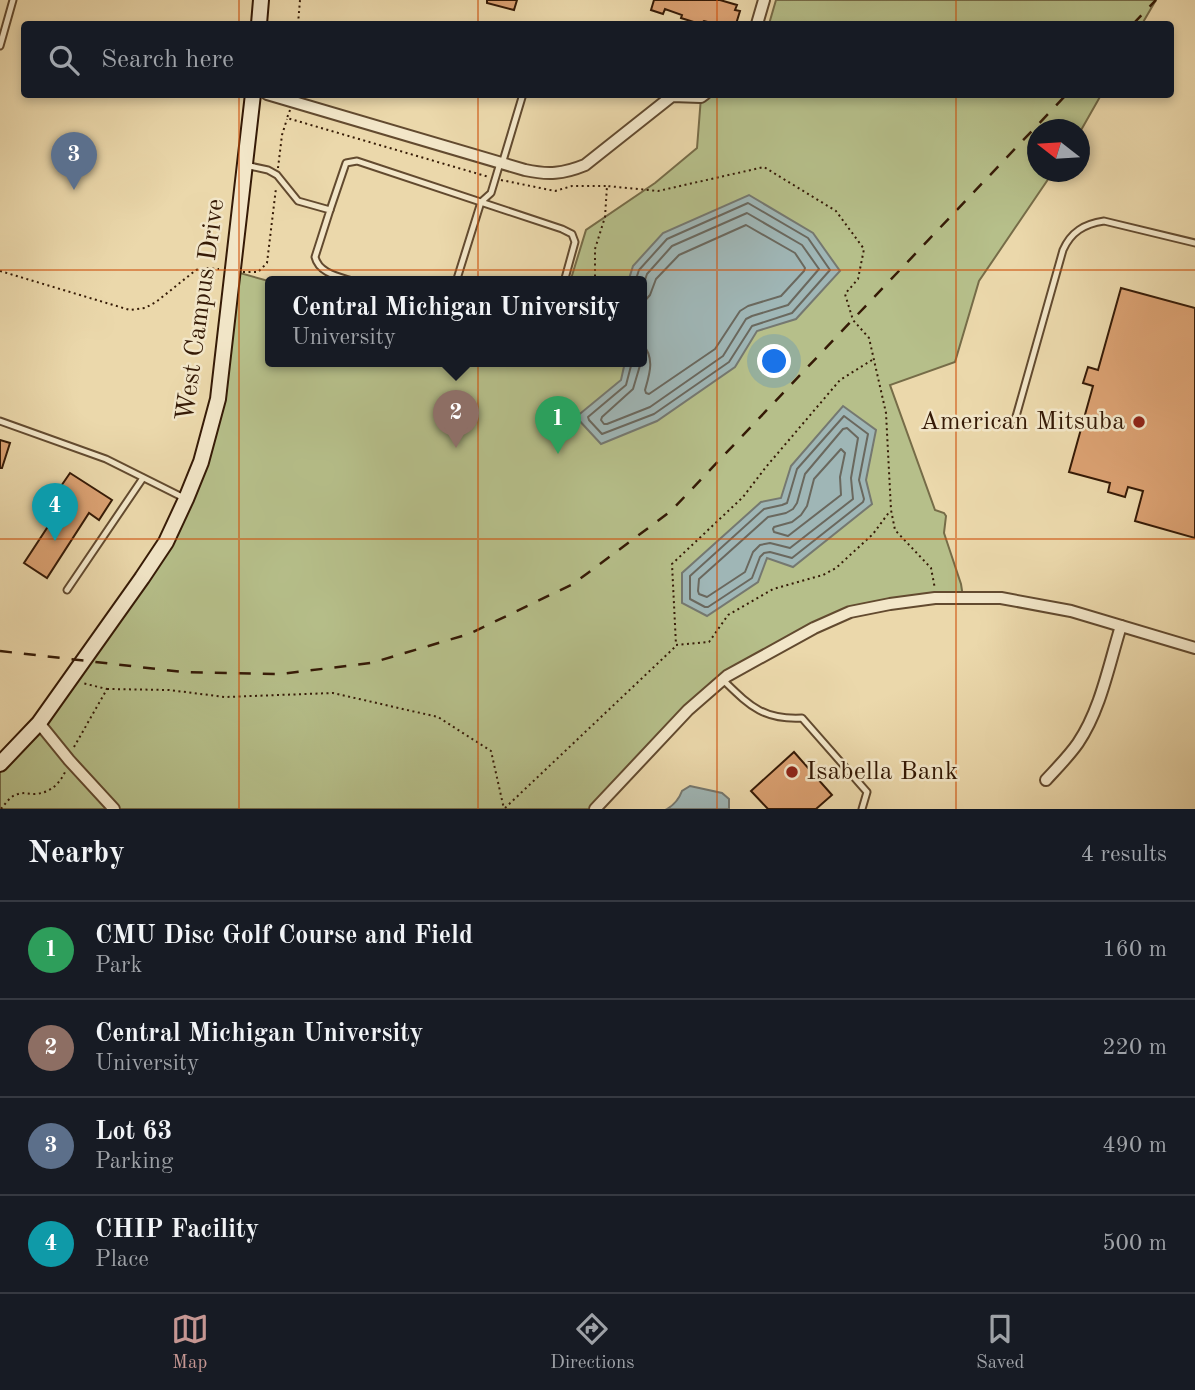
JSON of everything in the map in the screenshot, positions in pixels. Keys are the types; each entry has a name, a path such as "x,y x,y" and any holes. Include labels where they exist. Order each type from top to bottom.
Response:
{"street":[{"path":"259,21 261,0"},
{"path":"758,21 764,0"},
{"name":"West Campus Drive","path":"0,764 39,723 166,542 201,462 218,399 253,98"},
{"path":"280,98 543,174 555,174 585,165 669,98"},
{"path":"595,809 688,710 722,680 814,628 850,612 935,598 1001,598 1061,609 1195,648"},
{"path":"1046,779 1070,753 1086,729 1100,695 1121,626"},
{"path":"39,723 114,809"}],"lane":[{"path":"0,46 13,0"},
{"path":"458,276 481,202 491,192 522,98"},
{"path":"338,276 327,272 316,263 315,257 346,163 357,162 572,234 575,242 566,276"},
{"path":"245,165 277,175 298,201 330,210"},
{"path":"1015,420 1063,250 1076,231 1104,221 1195,243"},
{"path":"0,421 106,460 186,499"},
{"path":"67,590 143,478"},
{"path":"722,680 765,715 802,718 867,792 862,809"}],"path":[{"path":"298,21 300,0"},
{"path":"240,272 258,272 267,264 282,135 292,102"},
{"path":"287,118 495,178 555,191 572,186 658,191 764,167 836,211 864,249 858,279 845,294 853,320 869,338 886,413 891,510 895,530 932,568 935,590"},
{"path":"595,276 596,249 605,218 607,186"},
{"path":"0,271 130,310 145,308 156,302 195,270 224,269"},
{"path":"677,645 672,564 743,497 840,380 874,359"},
{"path":"504,809 677,645 709,642 728,615 774,589 823,575 836,568 873,534 891,510"},
{"path":"107,689 169,690 225,697 334,692 438,716 491,751 504,809"}],"green space":[{"path":"776,0 1156,0 1144,21 770,21"},
{"path":"701,98 1099,98 1087,119 1027,119 1027,182 1046,182 979,281 955,362 890,385 935,510 946,516 944,533 963,597 850,612 727,676 595,809 0,809 0,764 49,711 186,499 215,409 233,271 265,280 265,367 647,367 647,276 572,276 586,230 655,183 697,148"}],"water":[{"path":"749,195 813,233 840,271 796,319 757,331 735,367 657,421 601,444 576,417 621,380 624,367 647,367 647,276 630,276 633,266 663,233"},
{"path":"843,406 876,430 866,480 872,504 793,567 767,558 758,582 707,616 682,603 682,573 761,502 781,498 791,466"},
{"path":"690,786 722,793 729,799 729,809 667,809 676,802 682,791"}],"building":[{"path":"487,0 517,0 514,10 487,3"},
{"path":"654,0 720,0 737,5 735,10 740,11 737,21 690,21 665,9 663,14 651,10"},
{"name":"American Mitsuba","path":"1121,288 1195,308 1195,538 1135,521 1143,491 1128,487 1125,497 1108,492 1110,483 1069,472 1093,386 1083,383 1088,367 1098,370"},
{"path":"0,440 10,443 2,468 0,468"},
{"path":"70,473 112,500 99,520 89,513 47,578 24,563 66,499 57,492"},
{"name":"Isabella Bank","path":"794,752 832,795 816,809 768,809 751,791"}],"railway":[{"path":"1136,21 1156,0"},
{"path":"0,651 183,672 280,674 371,663 469,634 573,584 671,511 1063,98"}],"place":[{"name":"Lot 63","path":"74,190"},
{"name":"American Mitsuba","path":"1139,422"},
{"name":"Central Michigan University","path":"456,448"},
{"name":"CMU Disc Golf Course and Field","path":"558,454"},
{"name":"CHIP Facility","path":"55,541"},
{"name":"Isabella Bank","path":"792,772"}]}
